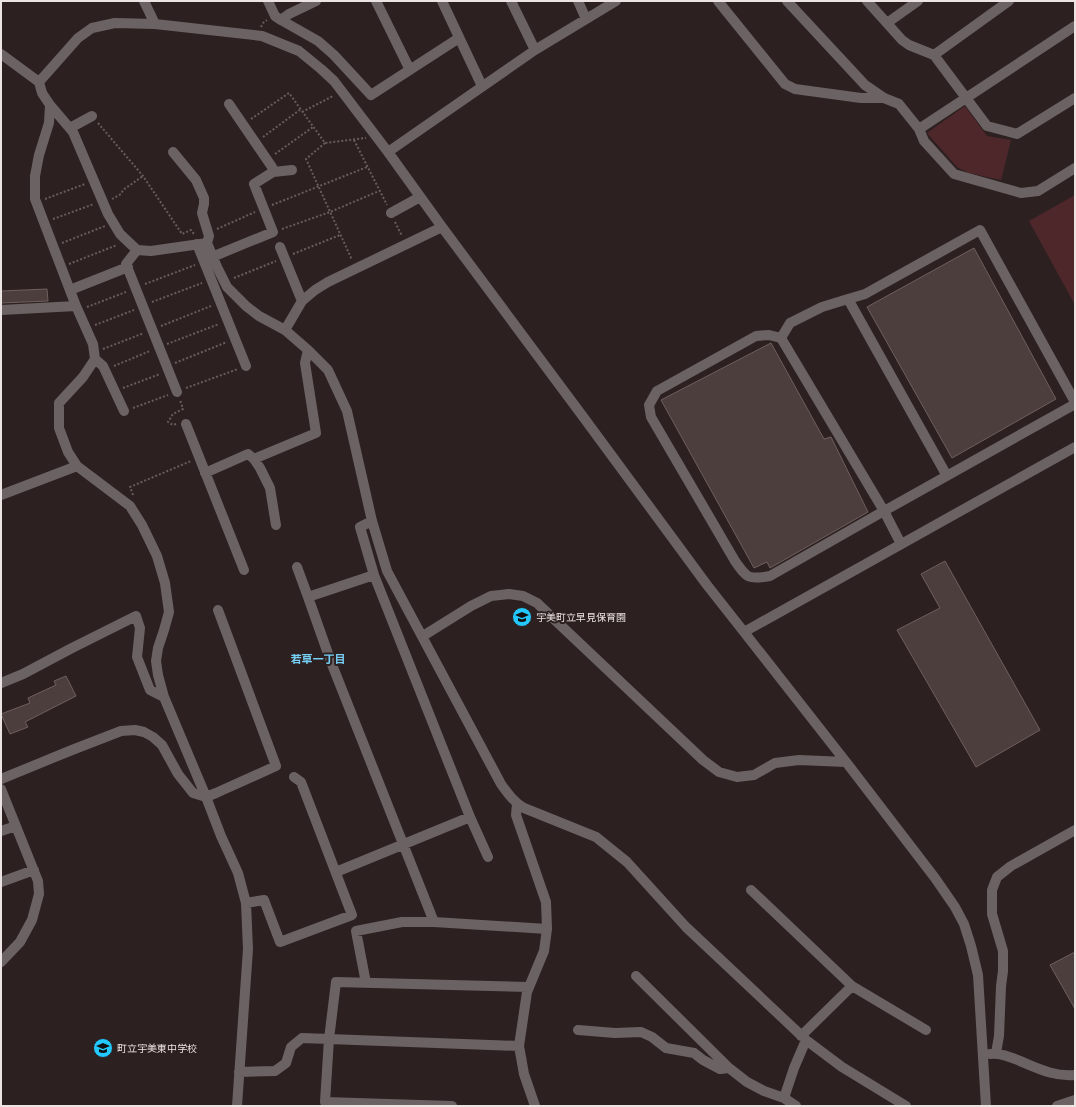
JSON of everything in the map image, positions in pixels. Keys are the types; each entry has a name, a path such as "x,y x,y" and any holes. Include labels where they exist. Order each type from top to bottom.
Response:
{"street":[{"path":"144,1 155,24"},
{"path":"268,1 278,18 318,42 334,55 371,95 459,38"},
{"path":"278,18 316,1"},
{"path":"376,1 410,70"},
{"path":"442,1 482,86"},
{"path":"511,1 535,50"},
{"path":"578,1 586,19"},
{"path":"388,152 535,50 616,1"},
{"path":"718,1 785,84 795,89 861,98 884,98"},
{"path":"787,1 865,85 884,98 899,104 919,129 924,141 954,174 1021,194 1038,191 1075,168"},
{"path":"867,1 902,40 909,45 934,55 987,126 1017,134 1075,98"},
{"path":"887,23 918,1"},
{"path":"934,55 1009,1"},
{"path":"39,82 78,38 92,28 115,23 155,24 262,36 299,51 334,81 388,152 707,586 846,762 935,878 955,907 964,924 978,974 986,1106"},
{"path":"919,129 1075,26"},
{"path":"1,54 39,82 42,93 50,105 73,132 108,214 120,234 138,250 151,251 203,242"},
{"path":"229,104 267,159 273,172"},
{"path":"50,105 49,123 39,155 35,176 35,199 77,308 93,344 94,356 83,377 59,403 59,428 68,452 77,466 130,506 142,525 157,556 165,583 169,612 158,648 156,661 158,675 164,697 206,796 221,836 238,873 246,902 248,950 237,1106"},
{"path":"70,128 92,116"},
{"path":"173,152 196,180 204,198 202,213 203,242 208,259 211,280 246,366"},
{"path":"208,259 274,232 254,184 273,172 292,170"},
{"path":"391,213 420,197"},
{"path":"285,330 302,301 315,290 355,268 442,227"},
{"path":"781,338 790,323 822,307 865,294 980,230 1075,403 947,476 884,511 770,576 757,579 746,575 735,561 651,416 649,405 657,391 756,336 769,335 781,338 884,511 901,544"},
{"path":"280,247 302,301"},
{"path":"138,250 126,264 177,392"},
{"path":"208,259 227,287 246,306 259,316 285,330 328,370 347,411 372,521 387,571 501,784 509,796 517,804 524,808 596,837 627,862 686,927 804,1038 842,1067 906,1106"},
{"path":"70,290 128,267"},
{"path":"848,300 947,476"},
{"path":"1,310 77,308"},
{"path":"254,460 316,433 305,363 308,350"},
{"path":"94,356 105,369 124,411"},
{"path":"186,424 244,570"},
{"path":"744,632 1075,447"},
{"path":"205,473 248,454 260,468 270,488 276,525"},
{"path":"1,495 77,466"},
{"path":"372,521 360,526 374,575 470,817 488,857"},
{"path":"297,567 331,662 434,922"},
{"path":"308,597 374,575"},
{"path":"423,636 471,606 491,596 509,594 523,596 537,604 703,760 719,772 737,777 754,775 775,763 798,760 846,762"},
{"path":"1,779 121,731 135,730 144,732 153,737 162,745 178,774 193,793 206,796 216,793 276,766 218,610"},
{"path":"1,683 23,674 136,616 140,628 138,657 150,690 164,697"},
{"path":"246,902 264,900 280,942 352,915 301,782 294,777"},
{"path":"1,788 38,880 39,894 32,920 20,942 1,962"},
{"path":"517,804 516,815 546,902 547,929 544,951 527,992 519,1046 524,1074 535,1106"},
{"path":"336,872 470,817"},
{"path":"1,831 16,826"},
{"path":"996,1053 1000,1028 1003,951 992,914 992,890 997,877 1010,866 1075,830"},
{"path":"1,882 34,870"},
{"path":"751,890 852,986 926,1030"},
{"path":"366,983 356,931 402,922 434,922 547,929"},
{"path":"636,976 729,1068 747,1082 764,1091 784,1098 796,1106"},
{"path":"452,1106 373,1105 325,1102 329,1039 336,982 530,987"},
{"path":"784,1098 804,1038 852,986"},
{"path":"578,1030 615,1033 641,1032 652,1037 666,1048 694,1053 703,1060 720,1069 729,1068"},
{"path":"239,1072 275,1070 286,1063 291,1047 302,1038 519,1046"},
{"path":"982,1054 996,1053 1005,1055 1043,1071 1064,1076 1075,1075"},
{"path":"1057,1106 1075,1100"}],"path":[{"path":"258,36 263,23 278,18"},
{"path":"255,142 301,110 333,96 341,90"},
{"path":"243,124 289,93 325,143"},
{"path":"92,116 143,176 182,234 191,230 203,242 217,229 264,208 367,167"},
{"path":"267,159 313,126"},
{"path":"355,268 306,159 325,143 366,139 374,134"},
{"path":"354,140 406,244"},
{"path":"44,223 121,194 123,190 143,176"},
{"path":"36,202 94,180"},
{"path":"274,232 330,212 379,190"},
{"path":"53,246 114,223"},
{"path":"224,282 340,235"},
{"path":"61,267 118,244"},
{"path":"77,308 136,288 208,259"},
{"path":"86,329 211,280"},
{"path":"94,356 220,302"},
{"path":"105,369 228,320"},
{"path":"116,391 235,339"},
{"path":"124,411 246,366"},
{"path":"177,392 183,409 173,414 168,422 173,425 183,422 186,424"},
{"path":"131,508 135,503 130,487 199,458"}],"shaded area":[{"path":"965,106 987,136 1011,140 1001,180 969,173 957,167 927,133"},
{"path":"1075,195 1075,305 1029,221"}],"building":[{"path":"974,248 1056,399 952,458 867,307"},
{"path":"47,289 48,301 1,303 1,291"},
{"path":"771,343 824,439 831,437 868,512 770,568 767,562 754,568 661,400"},
{"path":"945,561 1040,730 976,767 897,630 940,608 921,574"},
{"path":"66,676 76,696 25,722 28,727 10,734 1,714 30,703 28,698 56,685 54,681"},
{"path":"1075,952 1075,1009 1050,965"}],"place":[{"name":"宇美町立早見保育園","path":"522,617"},
{"name":"町立宇美東中学校","path":"103,1048"}],"district":[{"name":"若草一丁目","path":"318,659"}]}
